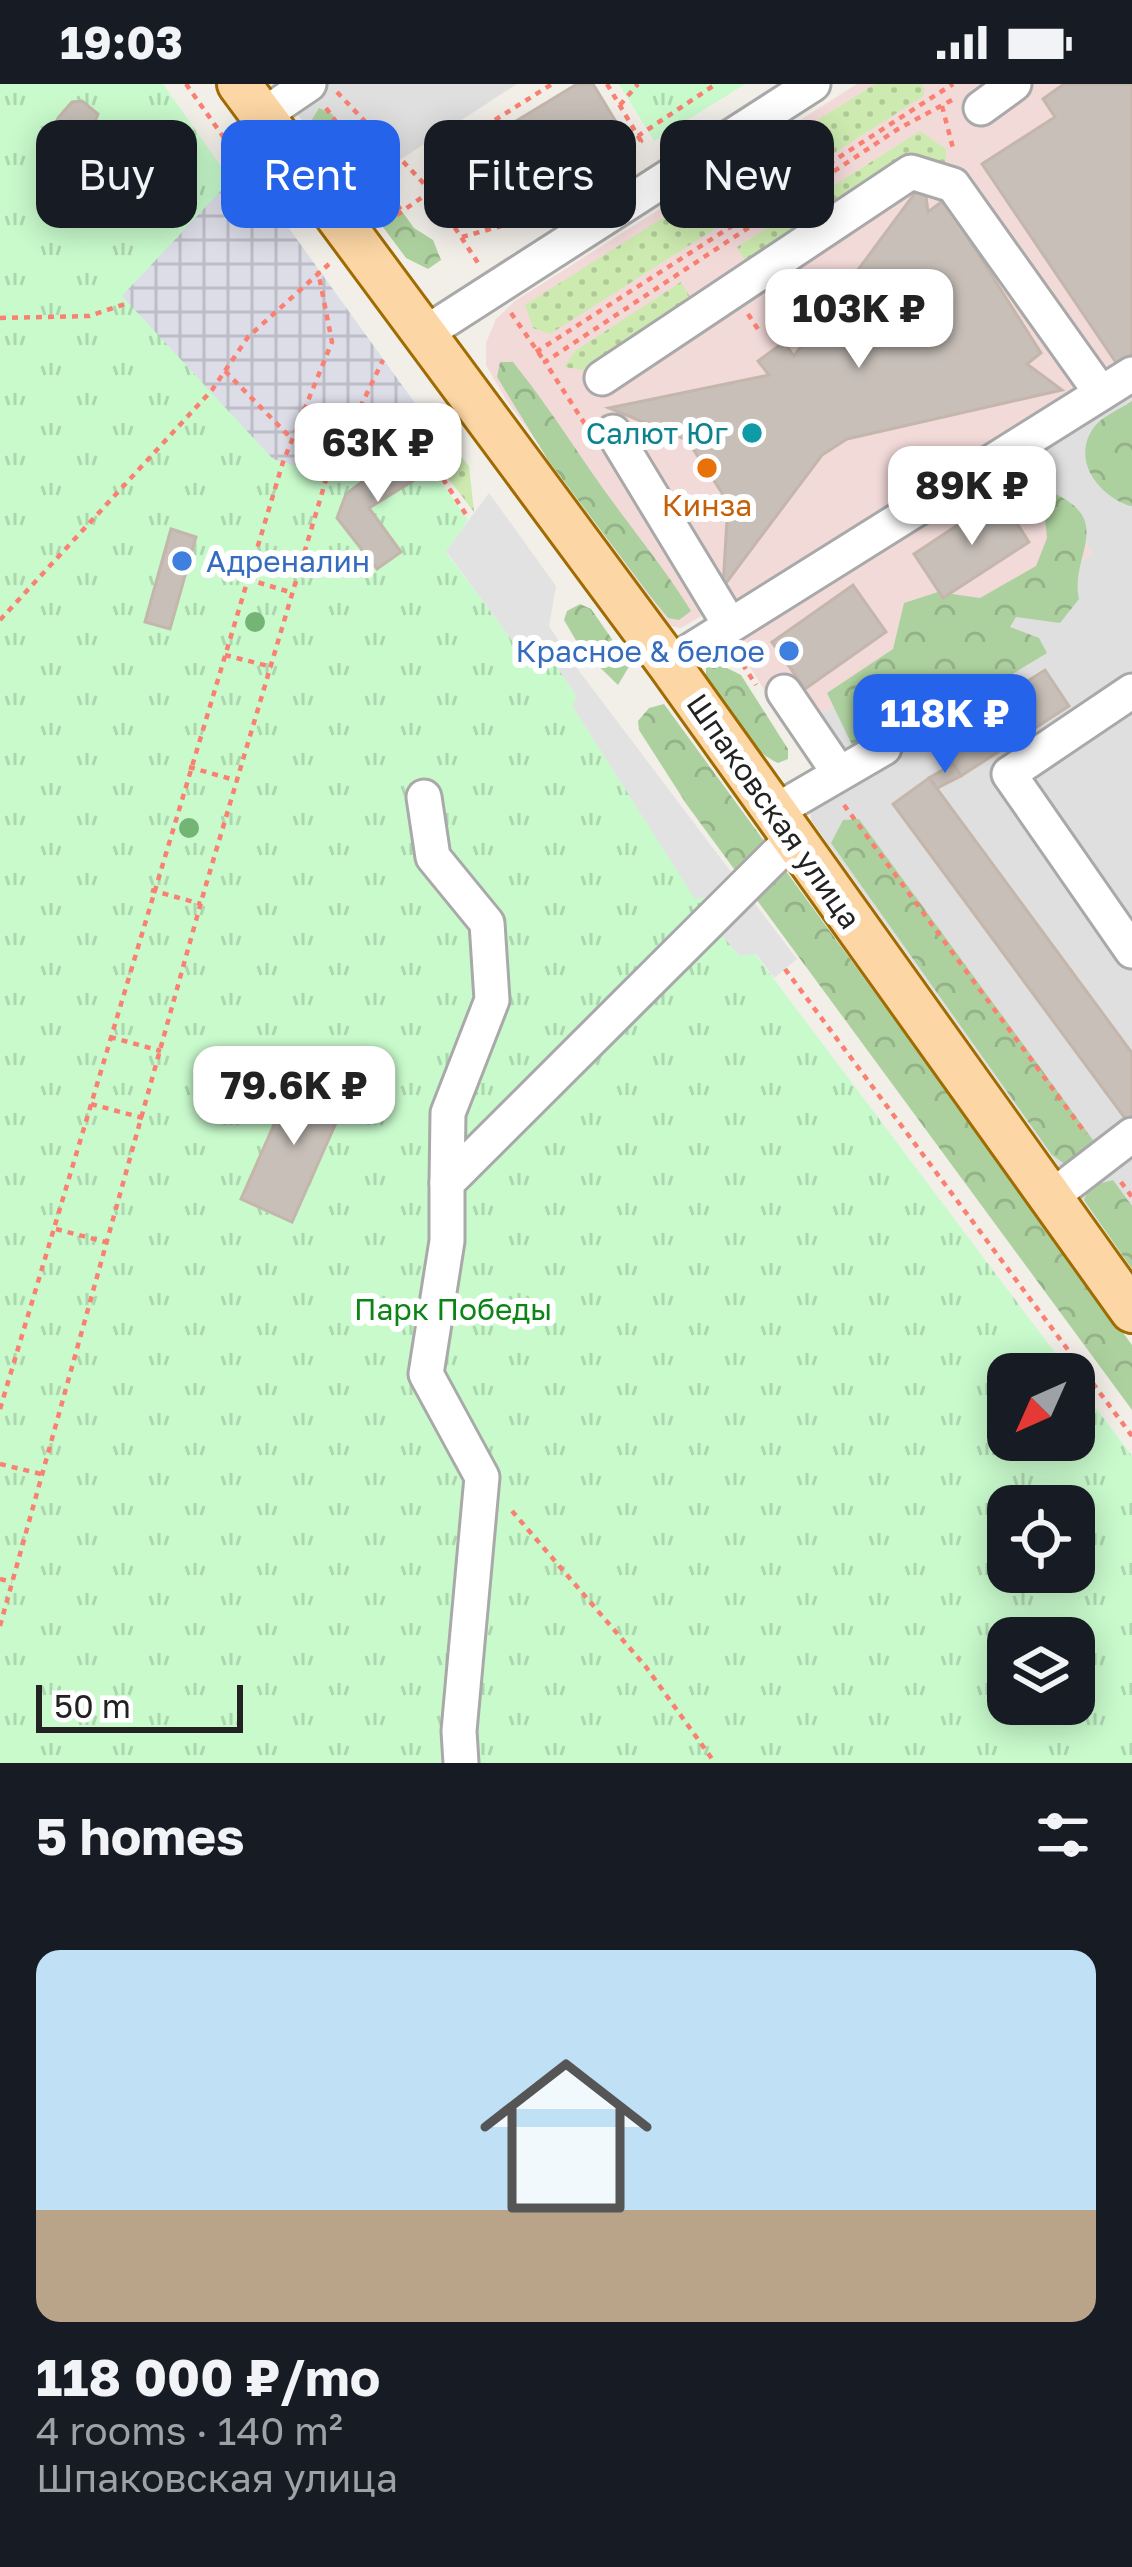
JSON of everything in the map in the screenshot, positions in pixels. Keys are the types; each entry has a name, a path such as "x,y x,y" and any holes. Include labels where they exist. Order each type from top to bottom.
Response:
{"main road":[{"name":"Шпаковская улица","path":"251,100 669,664 1132,1311"}],"street":[{"path":"251,100 309,84"},
{"path":"422,336 813,84"},
{"path":"981,107 1014,84"},
{"path":"602,378 911,172 953,185 1101,394"},
{"path":"669,664 1132,374"},
{"path":"613,432 730,625"},
{"path":"784,692 839,773"},
{"path":"1132,692 1009,774 1132,951"},
{"path":"447,1184 784,825 839,773 884,748"},
{"path":"424,796 433,857 487,923 492,1000 448,1113 447,1241 426,1374 482,1477 459,1731 461,1763"},
{"path":"1050,1198 1132,1135"}],"path":[{"path":"186,84 221,133"},
{"path":"309,84 402,212"},
{"path":"330,84 431,191 545,362"},
{"path":"461,237 512,223 641,141 607,84"},
{"path":"620,105 638,84"},
{"path":"638,136 716,84"},
{"path":"536,352 952,84"},
{"path":"942,106 955,140 953,185"},
{"path":"0,1409 246,579 292,439 332,342 318,272"},
{"path":"0,318 89,316 128,302"},
{"path":"0,1625 201,904 327,476 383,360"},
{"path":"225,371 292,439"},
{"path":"0,620 212,390"},
{"path":"422,413 407,424 469,519"},
{"path":"246,579 293,593"},
{"path":"223,654 272,667"},
{"path":"189,767 238,782"},
{"path":"151,890 201,904"},
{"path":"785,969 1132,1436"},
{"path":"110,1037 161,1051"},
{"path":"90,1103 143,1118"},
{"path":"53,1228 109,1243"},
{"path":"0,1464 44,1475"},
{"path":"482,1477 646,1667 716,1763"},
{"path":"0,1579 12,1582"}],"shaded area":[{"path":"276,84 517,84 461,120 424,120 424,144 400,160 400,120 302,120"},
{"path":"857,84 1132,84 1132,360 1016,431 1093,554 791,732 713,609 681,628 670,626 505,398 486,365 486,343 496,319 515,301 660,209 660,228 834,228 834,120 800,120"},
{"path":"221,191 221,228 289,228 422,413 336,478 273,459 122,296 186,228 197,228 197,216"},
{"path":"1132,360 1132,1269 811,820 810,806 834,786 791,732 1093,554 1016,431"},
{"path":"489,493 556,586 549,626 576,667 797,959 774,978 756,954 740,956 705,917 711,905 705,897 695,899 573,707 576,695 546,651 526,659 446,551"}],"green space":[{"name":"Парк Победы","path":"0,84 163,84 188,120 36,120 36,228 197,228 197,132 221,166 221,228 289,228 422,413 403,428 468,520 446,552 526,659 546,650 576,695 573,707 695,898 705,896 740,956 755,954 1055,1353 987,1353 987,1461 1095,1461 1095,1407 1132,1456 1132,1763 0,1763"},
{"path":"619,84 745,84 688,120 660,120 660,137 654,141"},
{"path":"875,84 921,84 925,90 922,97 834,153 834,120 818,120"},
{"path":"319,108 336,120 312,120"},
{"path":"920,131 946,149 945,171 834,225 834,186"},
{"path":"400,209 414,228 433,240 441,260 428,269 406,258 384,228 400,228"},
{"path":"660,220 660,228 716,228 550,334 533,328 525,305"},
{"path":"767,228 829,228 749,267 737,247"},
{"path":"681,282 693,302 590,371 564,367 575,351"},
{"path":"500,362 513,362 674,585 691,611 679,620 668,618 548,460 497,377"},
{"path":"1132,401 1130,506 1100,486 1085,454 1096,425"},
{"path":"441,431 469,466 474,512 425,448"},
{"path":"1053,493 1072,504 1086,528 1079,599 1060,623 1016,617 1010,627 1039,638 1047,653 909,737 853,747 827,693 893,649 904,603 938,592 980,598 1036,566 1047,538 1044,508"},
{"path":"580,604 591,609 630,665 618,685 581,649 564,620 567,611"},
{"path":"715,662 741,675 788,749 788,759 778,763 767,756 738,726 706,677 706,668"},
{"path":"664,704 1132,1345 1132,1410 1095,1360 1095,1353 1090,1353 687,805 639,730 638,721 649,708"},
{"path":"859,819 1093,1140 1088,1151 1066,1165 1052,1155 831,843 843,820"},
{"path":"1113,1180 1132,1206 1132,1269 1084,1200 1090,1186"}],"building":[{"path":"577,84 593,84 615,120 518,120"},
{"path":"1064,84 1132,84 1132,355 1117,364 982,164 1055,117 1043,99"},
{"path":"82,101 98,114 96,120 57,120 72,102"},
{"path":"924,181 928,212 944,200 1041,353 1027,364 1062,390 847,439 822,455 723,587 728,502 687,440 609,408 769,375 758,361 784,342 794,356"},
{"path":"405,442 427,472 369,508 401,552 377,569 337,518 346,494 394,458 390,452"},
{"path":"1000,497 1029,542 943,598 914,554"},
{"path":"171,529 196,537 170,629 145,622"},
{"path":"853,585 886,632 805,689 772,642"},
{"path":"1045,670 1069,706 961,776 937,739"},
{"path":"953,764 961,776 937,788 929,778"},
{"path":"929,778 1132,1053 1132,1118 1127,1121 893,804"},
{"path":"296,1075 347,1098 292,1222 241,1199"}],"place":[{"name":"Салют Юг","path":"752,433"},
{"name":"Кинза","path":"707,468"},
{"name":"Адреналин","path":"182,561"},
{"name":"Красное & белое","path":"789,651"}]}
